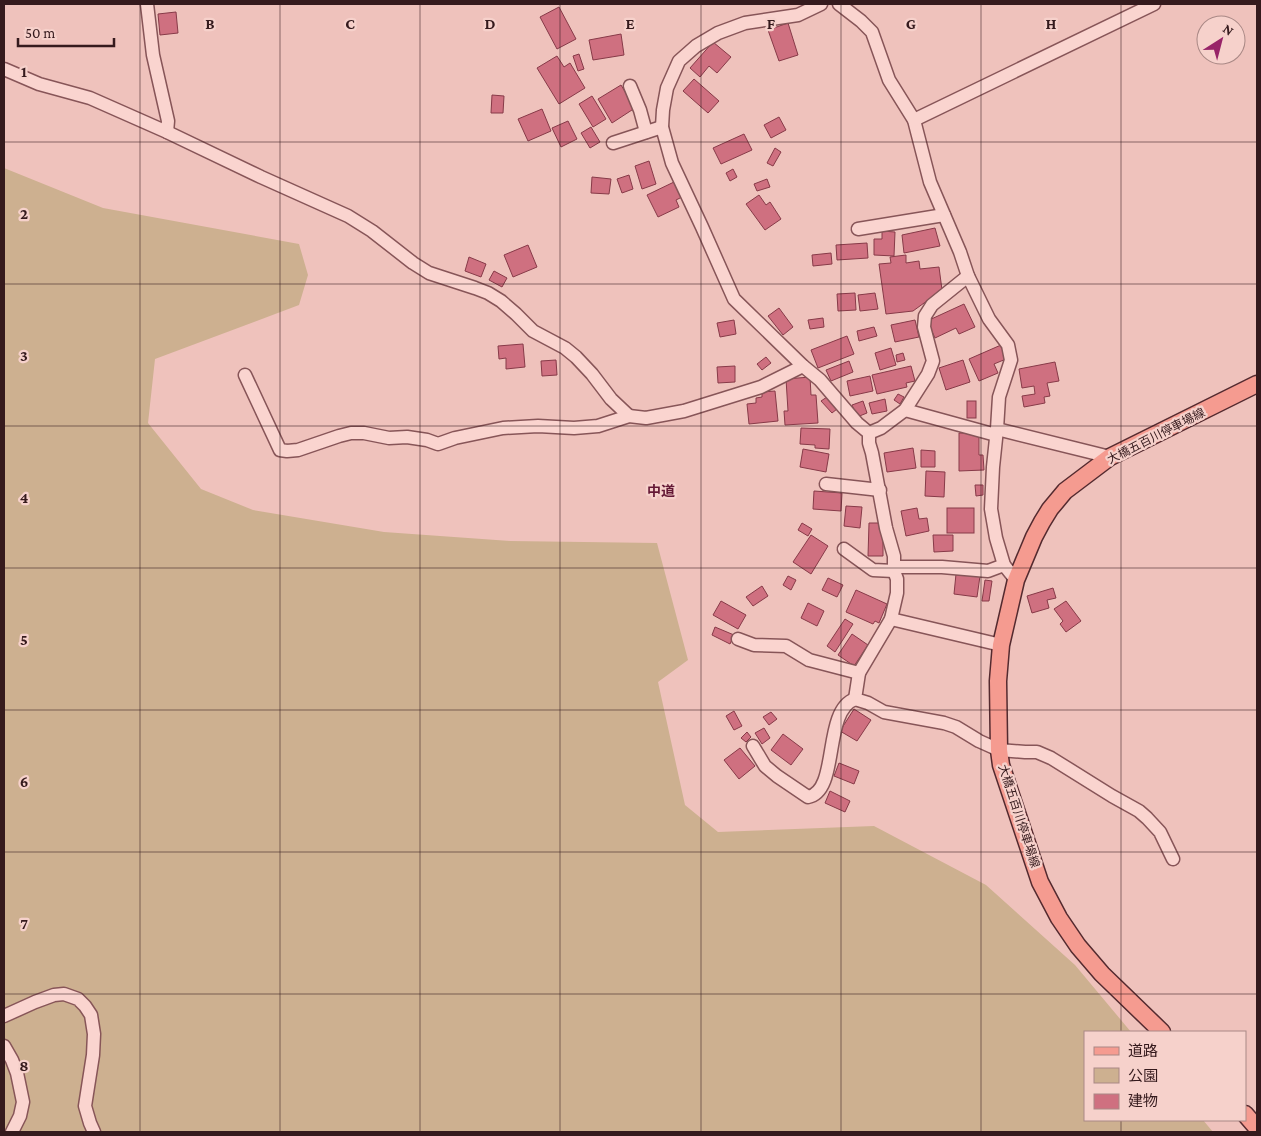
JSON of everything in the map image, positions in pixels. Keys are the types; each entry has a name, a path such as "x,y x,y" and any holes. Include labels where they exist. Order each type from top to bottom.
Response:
{"main road":[{"name":"大橋五百川停車場線","path":"1161,1031 1102,974 1078,946 1059,918 1040,882 1003,772 999,750 998,681 1001,645 1016,580 1042,522 1065,491 1110,457 1257,384"},
{"path":"1246,1115 1257,1128"}],"street":[{"path":"146,4 153,55 168,121 167,132"},
{"path":"821,4 798,15 745,23 718,33 696,46 679,61 667,88 662,127 672,162 734,299 820,380 857,423 869,433"},
{"path":"839,4 872,32 889,80 914,120 930,182 960,252 968,276 989,319 1008,346 1012,360 999,397 992,467 991,509 996,538 1004,565 1016,580"},
{"path":"914,120 1154,4"},
{"path":"4,69 39,84 90,98 167,132 348,216 372,231 413,264 429,273 488,293 501,301 533,331 565,348 576,357 611,399 629,416"},
{"path":"630,86 640,110 646,132"},
{"path":"613,143 662,127"},
{"path":"858,229 944,215"},
{"path":"869,433 881,428 905,410 928,374 933,361 924,327 925,316 932,305 968,276"},
{"path":"245,375 280,450 287,451 298,450 351,433 364,433 389,438 406,437 427,440 438,444 455,438 503,428 598,426 629,416 646,418 684,411 761,387 803,366"},
{"path":"905,410 1110,457"},
{"path":"855,699 859,673 891,619 897,579 894,569 894,556 886,528 880,490 869,443 869,433"},
{"path":"826,484 880,490"},
{"path":"844,549 873,570 942,567 988,570 1004,565"},
{"path":"891,619 1001,645"},
{"path":"738,639 754,645 786,646 809,660 859,673"},
{"path":"753,746 765,766 808,797 812,796 819,790 825,778 830,762 834,732 842,711 846,704 855,699 868,703 884,712 956,727 999,750 1037,752 1051,758 1139,811 1160,832 1173,859"},
{"path":"4,1016 35,1002 64,994 78,999 85,1006 91,1015 94,1034 93,1055 84,1106 94,1132"},
{"path":"4,1046 17,1073 23,1102 20,1116 12,1132"}],"green space":[{"path":"4,168 103,208 299,244 308,275 299,305 155,359 148,423 201,489 253,510 384,532 510,541 657,543 688,660 658,682 685,805 718,832 874,826 986,885 1075,965 1130,1031 1084,1031 1084,1121 1204,1121 1213,1132 4,1132"}],"building":[{"path":"559,7 576,39 557,49 540,17"},
{"path":"176,12 178,33 160,35 158,14"},
{"path":"788,23 798,55 779,61 768,30"},
{"path":"621,34 624,55 593,60 589,40"},
{"path":"713,42 731,57 717,73 709,66 700,77 690,68"},
{"path":"579,54 584,69 578,71 573,56"},
{"path":"557,56 564,67 570,63 585,88 559,104 537,68"},
{"path":"694,79 719,101 708,113 683,91"},
{"path":"621,85 635,108 612,123 598,99"},
{"path":"492,95 504,96 503,113 491,113"},
{"path":"592,96 606,119 593,127 579,104"},
{"path":"542,109 551,131 528,141 518,119"},
{"path":"779,117 786,130 771,138 764,125"},
{"path":"568,121 577,139 561,147 552,128"},
{"path":"591,127 600,142 590,148 581,133"},
{"path":"744,134 752,150 721,164 713,148"},
{"path":"775,148 781,152 773,166 767,163"},
{"path":"649,161 656,184 642,189 635,166"},
{"path":"733,169 737,177 730,181 726,173"},
{"path":"629,175 633,189 622,193 617,179"},
{"path":"592,177 611,179 609,194 591,193"},
{"path":"767,179 770,187 757,191 754,184"},
{"path":"674,182 682,197 676,200 679,207 658,217 647,195"},
{"path":"759,195 766,205 770,202 781,219 765,230 746,204"},
{"path":"935,228 940,246 904,253 902,235"},
{"path":"882,231 895,232 894,256 874,255 874,239 882,239"},
{"path":"867,243 868,258 837,260 836,245"},
{"path":"528,245 537,267 513,277 504,255"},
{"path":"831,253 832,264 813,266 812,255"},
{"path":"906,255 906,263 919,261 920,269 939,267 942,290 913,311 886,314 879,264 891,263 890,257"},
{"path":"469,257 486,264 481,277 465,271"},
{"path":"494,271 507,278 502,287 489,280"},
{"path":"855,293 856,310 838,311 837,294"},
{"path":"875,293 878,309 860,311 858,295"},
{"path":"964,304 975,327 959,334 956,328 935,338 927,321"},
{"path":"779,308 793,327 783,335 768,316"},
{"path":"823,318 824,327 810,329 808,320"},
{"path":"734,320 736,334 720,337 717,323"},
{"path":"915,320 919,337 895,342 891,325"},
{"path":"874,327 877,336 859,341 857,331"},
{"path":"847,336 854,354 818,368 811,350"},
{"path":"523,344 525,367 506,369 506,358 499,359 498,346"},
{"path":"1001,345 1006,359 994,364 998,373 979,381 969,359"},
{"path":"891,348 896,365 880,370 875,353"},
{"path":"903,353 905,360 897,362 896,355"},
{"path":"766,357 771,363 762,370 757,364"},
{"path":"556,360 557,375 542,376 541,361"},
{"path":"963,360 970,382 946,390 939,368"},
{"path":"849,361 853,372 831,381 826,370"},
{"path":"1055,362 1059,381 1047,383 1050,396 1044,397 1045,403 1024,407 1022,396 1035,394 1034,386 1022,388 1019,369"},
{"path":"735,366 735,382 718,383 717,367"},
{"path":"911,366 915,381 906,383 907,387 877,394 872,375"},
{"path":"870,376 873,391 850,396 847,381"},
{"path":"810,377 811,395 816,395 818,423 785,425 784,411 788,411 786,379"},
{"path":"775,391 778,421 749,424 747,404 756,403 756,398 762,397 762,392"},
{"path":"898,394 904,397 900,404 894,400"},
{"path":"827,397 837,409 832,413 821,401"},
{"path":"885,399 887,411 872,414 869,403"},
{"path":"863,401 867,413 857,417 852,405"},
{"path":"967,401 976,401 976,418 967,418"},
{"path":"801,428 830,429 829,449 815,448 815,445 800,444"},
{"path":"959,433 979,433 979,455 983,455 984,470 959,471"},
{"path":"913,448 916,468 887,472 884,453"},
{"path":"803,449 829,454 826,472 800,467"},
{"path":"921,450 935,451 935,467 921,467"},
{"path":"926,471 945,472 944,497 925,496"},
{"path":"975,485 983,485 983,495 976,496"},
{"path":"814,491 842,493 841,511 813,509"},
{"path":"846,506 862,507 860,528 844,526"},
{"path":"917,508 919,519 927,518 929,531 906,536 901,511"},
{"path":"947,508 974,508 974,533 947,533"},
{"path":"802,523 812,529 808,536 798,530"},
{"path":"869,523 883,523 883,556 868,556"},
{"path":"811,535 828,546 811,574 793,562"},
{"path":"933,535 953,535 953,551 934,552"},
{"path":"956,574 980,576 977,597 954,594"},
{"path":"788,576 796,580 791,590 783,585"},
{"path":"828,578 843,585 837,597 822,590"},
{"path":"985,580 992,581 989,601 982,601"},
{"path":"762,586 768,596 753,606 746,597"},
{"path":"1053,588 1056,598 1047,600 1049,608 1032,613 1027,596"},
{"path":"856,590 887,604 879,623 875,621 873,624 846,612"},
{"path":"721,601 746,615 738,629 713,615"},
{"path":"1066,601 1081,621 1066,632 1060,624 1063,621 1054,609"},
{"path":"808,603 824,611 817,626 801,618"},
{"path":"845,619 853,624 835,652 827,646"},
{"path":"715,627 734,635 730,644 712,635"},
{"path":"852,634 868,645 854,666 838,655"},
{"path":"854,709 871,720 857,741 840,731"},
{"path":"734,711 742,726 734,730 726,716"},
{"path":"771,712 777,719 769,725 763,717"},
{"path":"764,728 770,738 762,744 755,733"},
{"path":"747,732 751,737 746,742 741,738"},
{"path":"783,734 803,749 791,765 771,750"},
{"path":"740,748 755,766 739,779 724,760"},
{"path":"839,763 859,771 854,784 834,776"},
{"path":"830,791 850,801 845,812 825,803"}],"district":[{"name":"中道","path":"661,491"}]}
